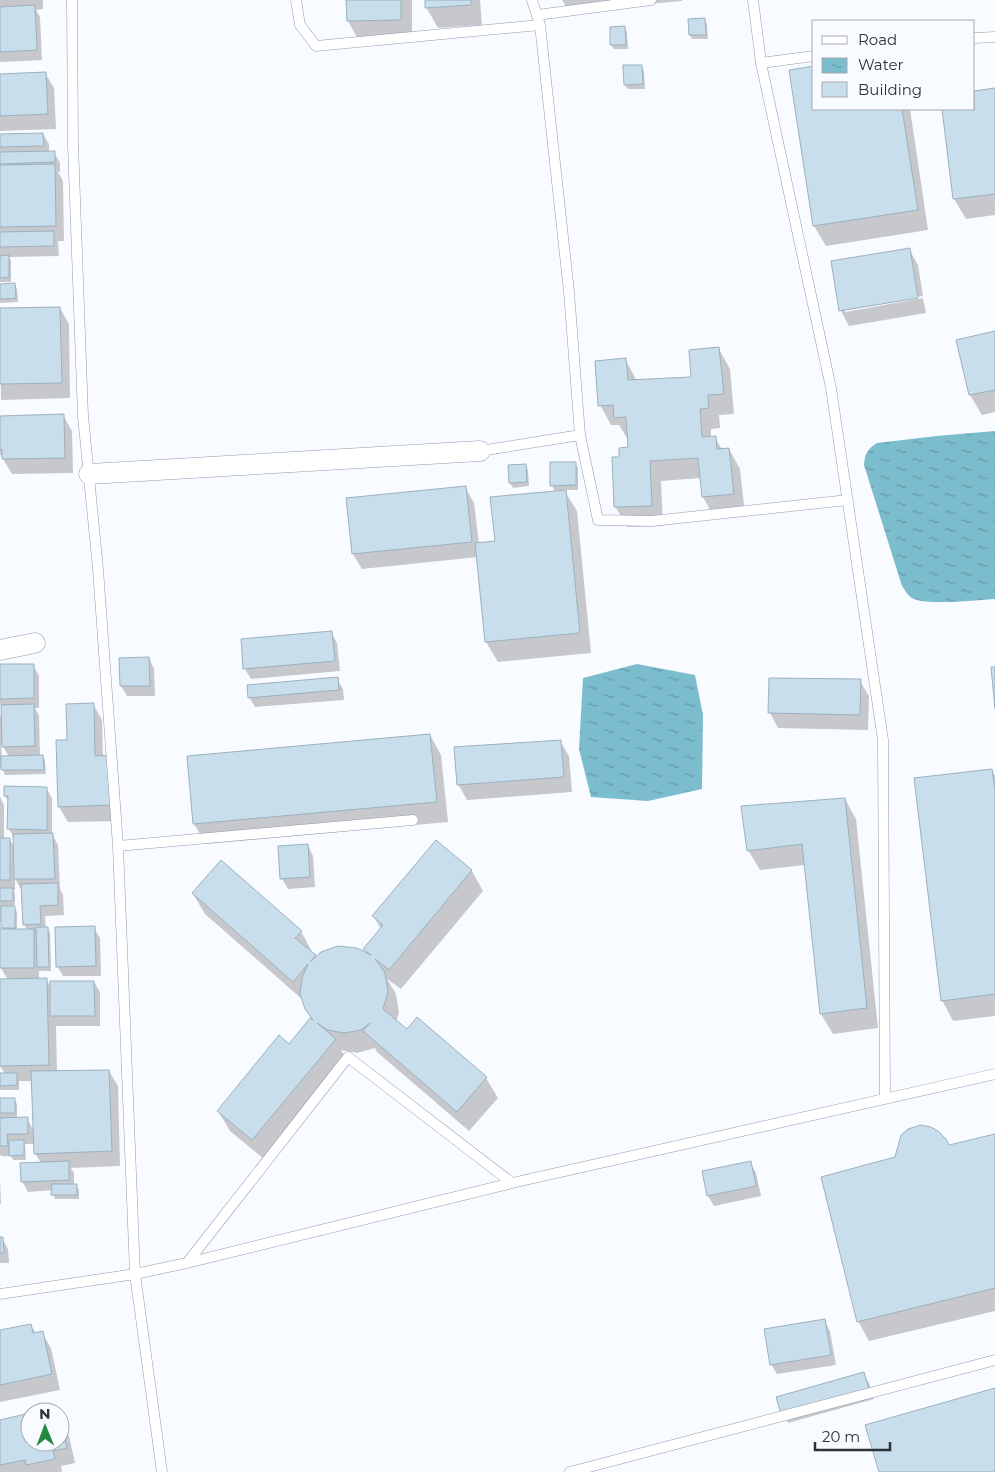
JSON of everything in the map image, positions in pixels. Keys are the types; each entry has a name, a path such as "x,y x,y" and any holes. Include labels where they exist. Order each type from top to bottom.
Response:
{"street":[{"path":"89,474 480,451"},
{"path":"0,650 35,643"}],"lane":[{"path":"72,0 73,144 82,416 104,643 118,846 135,1274 162,1472"},
{"path":"296,0 300,26 316,46 538,20 651,0"},
{"path":"532,0 538,20 569,292 580,435 598,520 652,521 848,500"},
{"path":"752,0 761,63 831,388 882,740 885,1099"},
{"path":"975,38 995,37"},
{"path":"761,63 812,56"},
{"path":"480,451 580,435"},
{"path":"118,846 413,820"},
{"path":"187,1263 348,1058 512,1183"},
{"path":"0,1294 135,1274 187,1263 512,1183 995,1074"},
{"path":"570,1472 995,1360"}],"water":[{"path":"995,431 995,599 928,602 912,598 902,586 864,465 867,452 877,443"},
{"path":"637,664 695,675 703,715 702,789 648,801 591,797 579,749 583,678"}],"building":[{"path":"346,0 401,0 401,20 347,21"},
{"path":"425,0 471,0 471,5 425,8"},
{"path":"35,5 37,50 0,52 0,7"},
{"path":"705,18 706,35 689,35 688,19"},
{"path":"625,26 626,45 610,45 610,27"},
{"path":"623,65 642,65 643,84 624,85"},
{"path":"812,66 812,110 902,110 918,210 813,226 789,70"},
{"path":"46,72 48,114 0,116 0,74"},
{"path":"995,88 995,194 953,199 942,110 975,110 975,91"},
{"path":"43,133 44,146 0,147 0,134"},
{"path":"55,151 55,162 0,164 0,152"},
{"path":"55,164 56,226 0,227 0,165"},
{"path":"54,231 54,246 0,247 0,232"},
{"path":"910,248 918,298 839,311 831,261"},
{"path":"9,255 9,277 0,278 0,256"},
{"path":"15,283 16,298 0,299 0,284"},
{"path":"60,307 62,383 0,384 0,308"},
{"path":"995,331 995,390 969,395 956,340"},
{"path":"719,347 724,394 708,395 709,408 700,409 702,437 716,436 717,449 729,448 734,494 702,497 698,458 650,461 652,506 614,507 612,457 619,457 619,448 628,447 626,417 614,418 613,405 598,406 595,361 626,358 628,380 691,377 689,350"},
{"path":"64,414 65,458 2,459 2,449 0,450 0,416"},
{"path":"550,462 576,462 576,485 550,486"},
{"path":"526,464 527,482 509,483 508,465"},
{"path":"466,486 472,542 352,554 346,498"},
{"path":"566,490 580,633 485,642 475,543 495,541 490,497"},
{"path":"332,631 335,661 243,669 241,639"},
{"path":"149,657 150,686 120,686 119,658"},
{"path":"0,664 34,664 34,698 0,699"},
{"path":"991,667 995,667 995,709"},
{"path":"338,677 339,690 248,698 247,685"},
{"path":"769,678 861,679 860,715 768,713"},
{"path":"94,703 95,756 110,755 111,805 58,807 56,740 67,740 66,704"},
{"path":"34,704 35,746 2,747 1,705"},
{"path":"430,734 437,802 193,824 187,756"},
{"path":"561,740 564,777 457,785 454,747"},
{"path":"43,755 44,770 1,770 1,756"},
{"path":"992,769 995,790 995,994 941,1001 914,778"},
{"path":"4,786 47,787 47,830 7,829 8,796 4,796"},
{"path":"845,798 867,1008 820,1014 802,844 747,851 741,806"},
{"path":"53,833 55,879 14,879 13,834"},
{"path":"0,838 10,838 10,880 0,880"},
{"path":"436,840 472,870 389,970 375,959 385,973 388,992 383,1009 407,1029 417,1017 487,1077 457,1112 363,1031 370,1023 361,1030 344,1033 328,1030 317,1023 336,1039 252,1140 217,1111 279,1035 289,1044 310,1018 313,1020 305,1009 300,994 302,978 308,964 293,982 192,893 221,860 302,931 295,938 316,955 310,962 321,952 338,946 357,948 371,955 363,949 383,925 372,916"},
{"path":"308,844 310,877 280,879 278,846"},
{"path":"58,883 58,905 40,906 41,924 23,925 21,884"},
{"path":"0,888 13,888 13,901 0,901"},
{"path":"1,906 15,906 15,928 1,928"},
{"path":"95,926 96,966 56,967 55,927"},
{"path":"36,927 48,927 49,967 37,967"},
{"path":"0,929 34,929 34,968 0,968"},
{"path":"47,978 49,1065 0,1066 0,979"},
{"path":"50,981 94,981 95,1016 50,1016"},
{"path":"109,1070 112,1151 34,1154 31,1071"},
{"path":"0,1073 17,1073 17,1085 0,1086"},
{"path":"0,1098 15,1098 15,1113 0,1113"},
{"path":"28,1117 28,1134 7,1134 8,1146 0,1146 0,1118"},
{"path":"921,1125 938,1131 949,1145 995,1134 995,1288 857,1322 821,1177 895,1157 901,1135 908,1129"},
{"path":"9,1140 24,1140 24,1155 9,1156"},
{"path":"69,1161 69,1180 21,1182 20,1163"},
{"path":"751,1161 756,1186 707,1196 702,1171"},
{"path":"52,1184 77,1184 77,1195 51,1195"},
{"path":"0,1237 3,1237 4,1253 0,1253"},
{"path":"825,1319 831,1355 770,1365 764,1329"},
{"path":"31,1324 33,1333 43,1331 52,1374 0,1385 0,1330"},
{"path":"864,1372 869,1389 781,1414 776,1397"},
{"path":"995,1388 995,1472 879,1472 865,1425"},
{"path":"20,1415 20,1452 53,1452 55,1459 26,1465 25,1460 0,1465 0,1420"}]}
